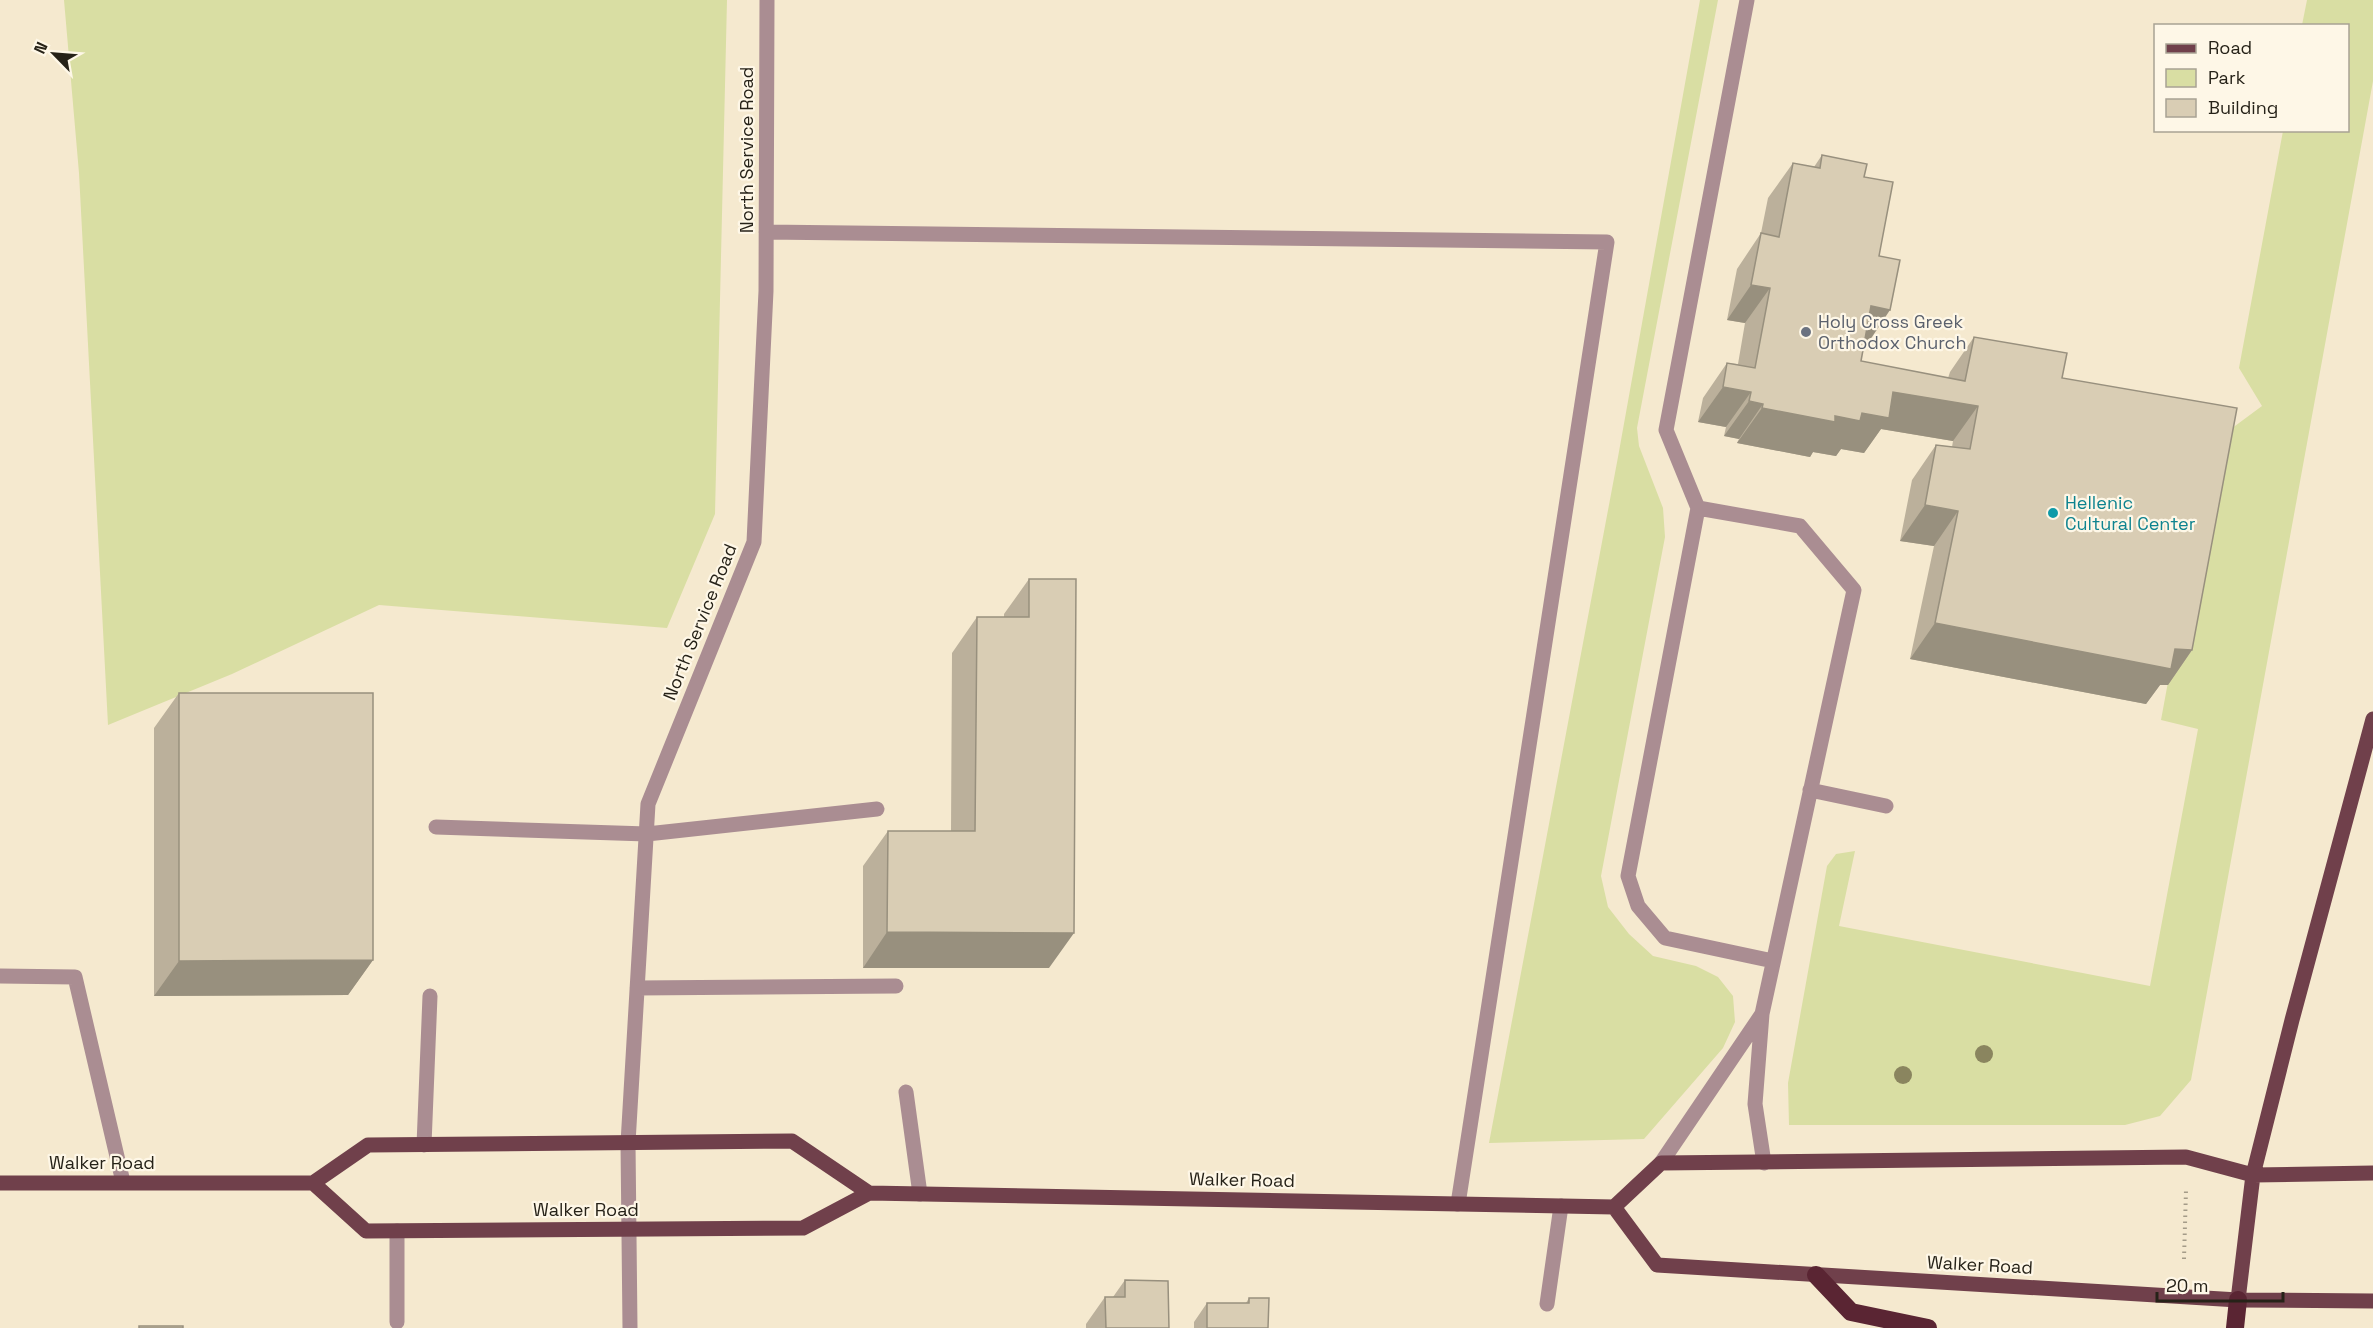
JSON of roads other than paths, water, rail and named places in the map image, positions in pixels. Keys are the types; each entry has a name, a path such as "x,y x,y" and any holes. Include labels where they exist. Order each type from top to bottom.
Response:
{"highway":[{"path":"1816,1275 1851,1312 1928,1328"},
{"path":"2235,1328 2238,1300"}],"main road":[{"path":"2238,1300 2253,1175 2373,719"},
{"path":"313,1183 368,1145 792,1142 869,1193"},
{"path":"1614,1207 1661,1163 2186,1157 2253,1175 2373,1173"},
{"name":"Walker Road","path":"0,1183 313,1183 366,1231 803,1228 869,1193 1614,1207 1657,1266 2238,1300 2373,1301"}],"street":[{"name":"North Service Road","path":"630,1328 627,1143 648,804 754,542 766,291 767,0"},
{"path":"1747,0 1666,430 1698,508 1628,876 1638,906 1665,939 1773,961"},
{"path":"766,232 1607,242 1458,1204"},
{"path":"1698,508 1800,526 1854,590 1762,1014 1755,1104 1764,1163"},
{"path":"1810,790 1886,806"},
{"path":"436,827 647,834 877,809"},
{"path":"0,976 75,977 123,1182"},
{"path":"637,988 896,986"},
{"path":"424,1145 430,996"},
{"path":"1661,1163 1762,1014"},
{"path":"906,1092 920,1194"},
{"path":"1547,1304 1561,1206"},
{"path":"397,1231 397,1322"}],"place":[{"name":"Holy Cross Greek Orthodox Church","path":"1806,332"},
{"name":"Hellenic Cultural Center","path":"2053,513"}]}
